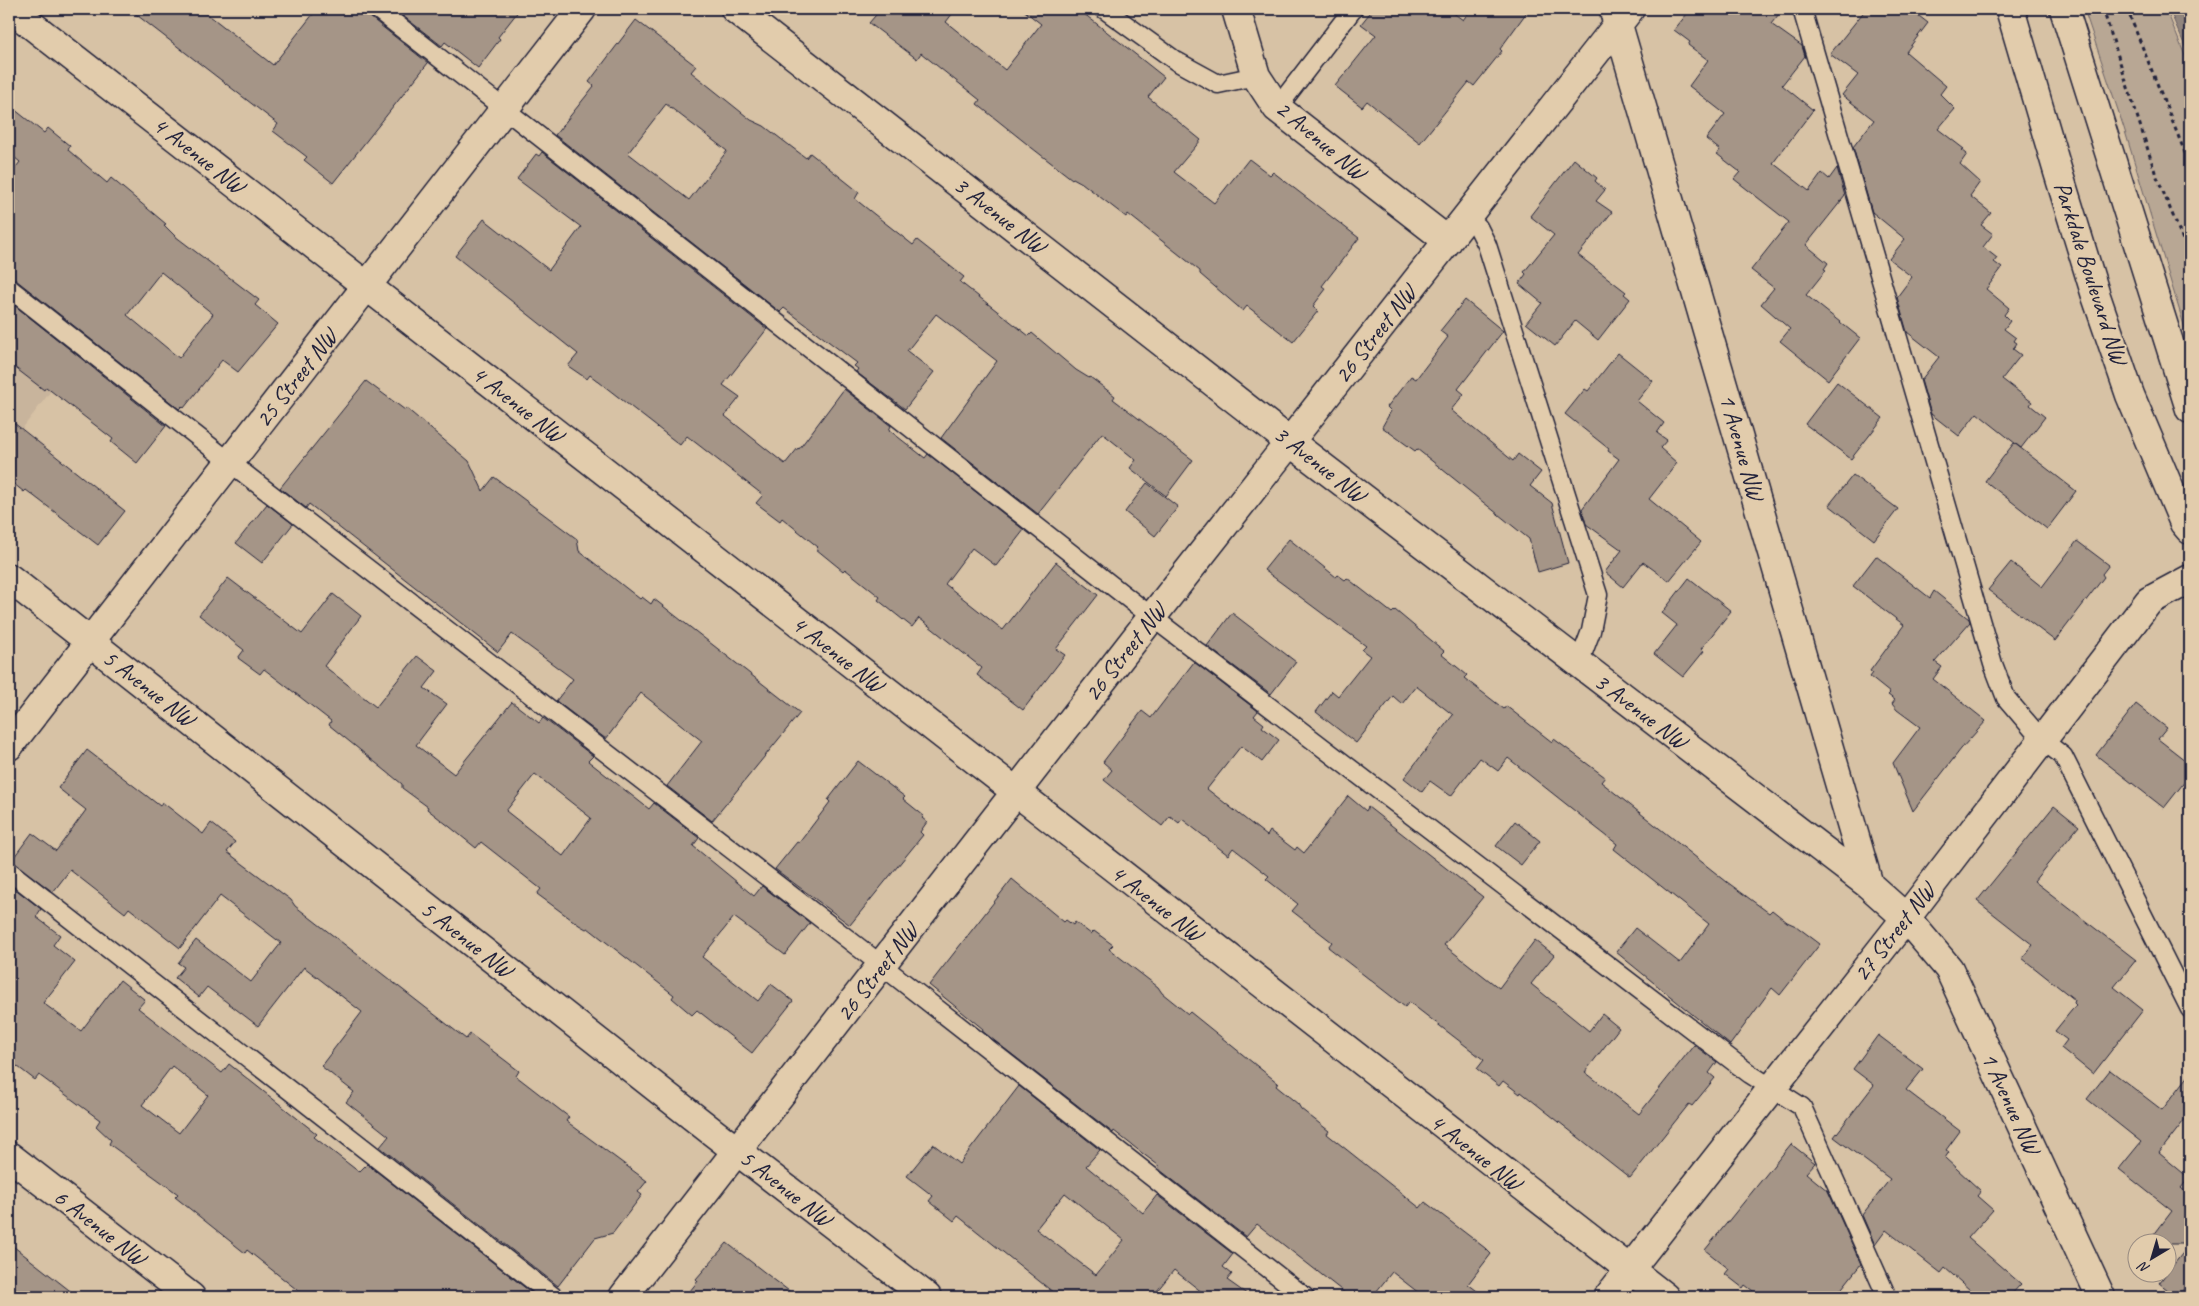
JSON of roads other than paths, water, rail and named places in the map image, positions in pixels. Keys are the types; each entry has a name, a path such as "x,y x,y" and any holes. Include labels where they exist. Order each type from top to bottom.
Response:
{"street":[{"name":"4 Avenue NW","path":"11,9 1665,1297"},
{"name":"25 Street NW","path":"9,746 582,9"},
{"name":"3 Avenue NW","path":"735,9 1290,442 1869,885 1906,918"},
{"name":"2 Avenue NW","path":"1236,9 1256,76 1277,108 1448,241"},
{"name":"Parkdale Boulevard NW","path":"2010,9 2058,172 2127,386 2184,523 2190,530"},
{"path":"2064,9 2190,409"},
{"name":"26 Street NW","path":"623,1297 1152,617 1468,217 1621,14"},
{"name":"1 Avenue NW","path":"1621,14 1869,885"},
{"name":"5 Avenue NW","path":"9,578 710,1130 927,1297"},
{"name":"27 Street NW","path":"1608,1297 1906,918 2041,739 2149,601 2190,579"},
{"name":"1 Avenue NW","path":"1906,918 1949,969 2100,1297"},
{"name":"6 Avenue NW","path":"9,1156 191,1297"}],"lane":[{"path":"377,9 1152,617 1734,1062 1802,1107 1887,1297"},
{"path":"1104,9 1176,61 1218,84 1256,76"},
{"path":"1277,108 1353,9"},
{"path":"1802,9 1993,664 2006,698 2041,739 2063,756 2190,1009"},
{"path":"1468,217 1478,228 1487,245 1598,595 1592,631 1579,663"},
{"path":"9,288 230,462 882,966 1305,1297"},
{"path":"9,870 554,1297"}]}
